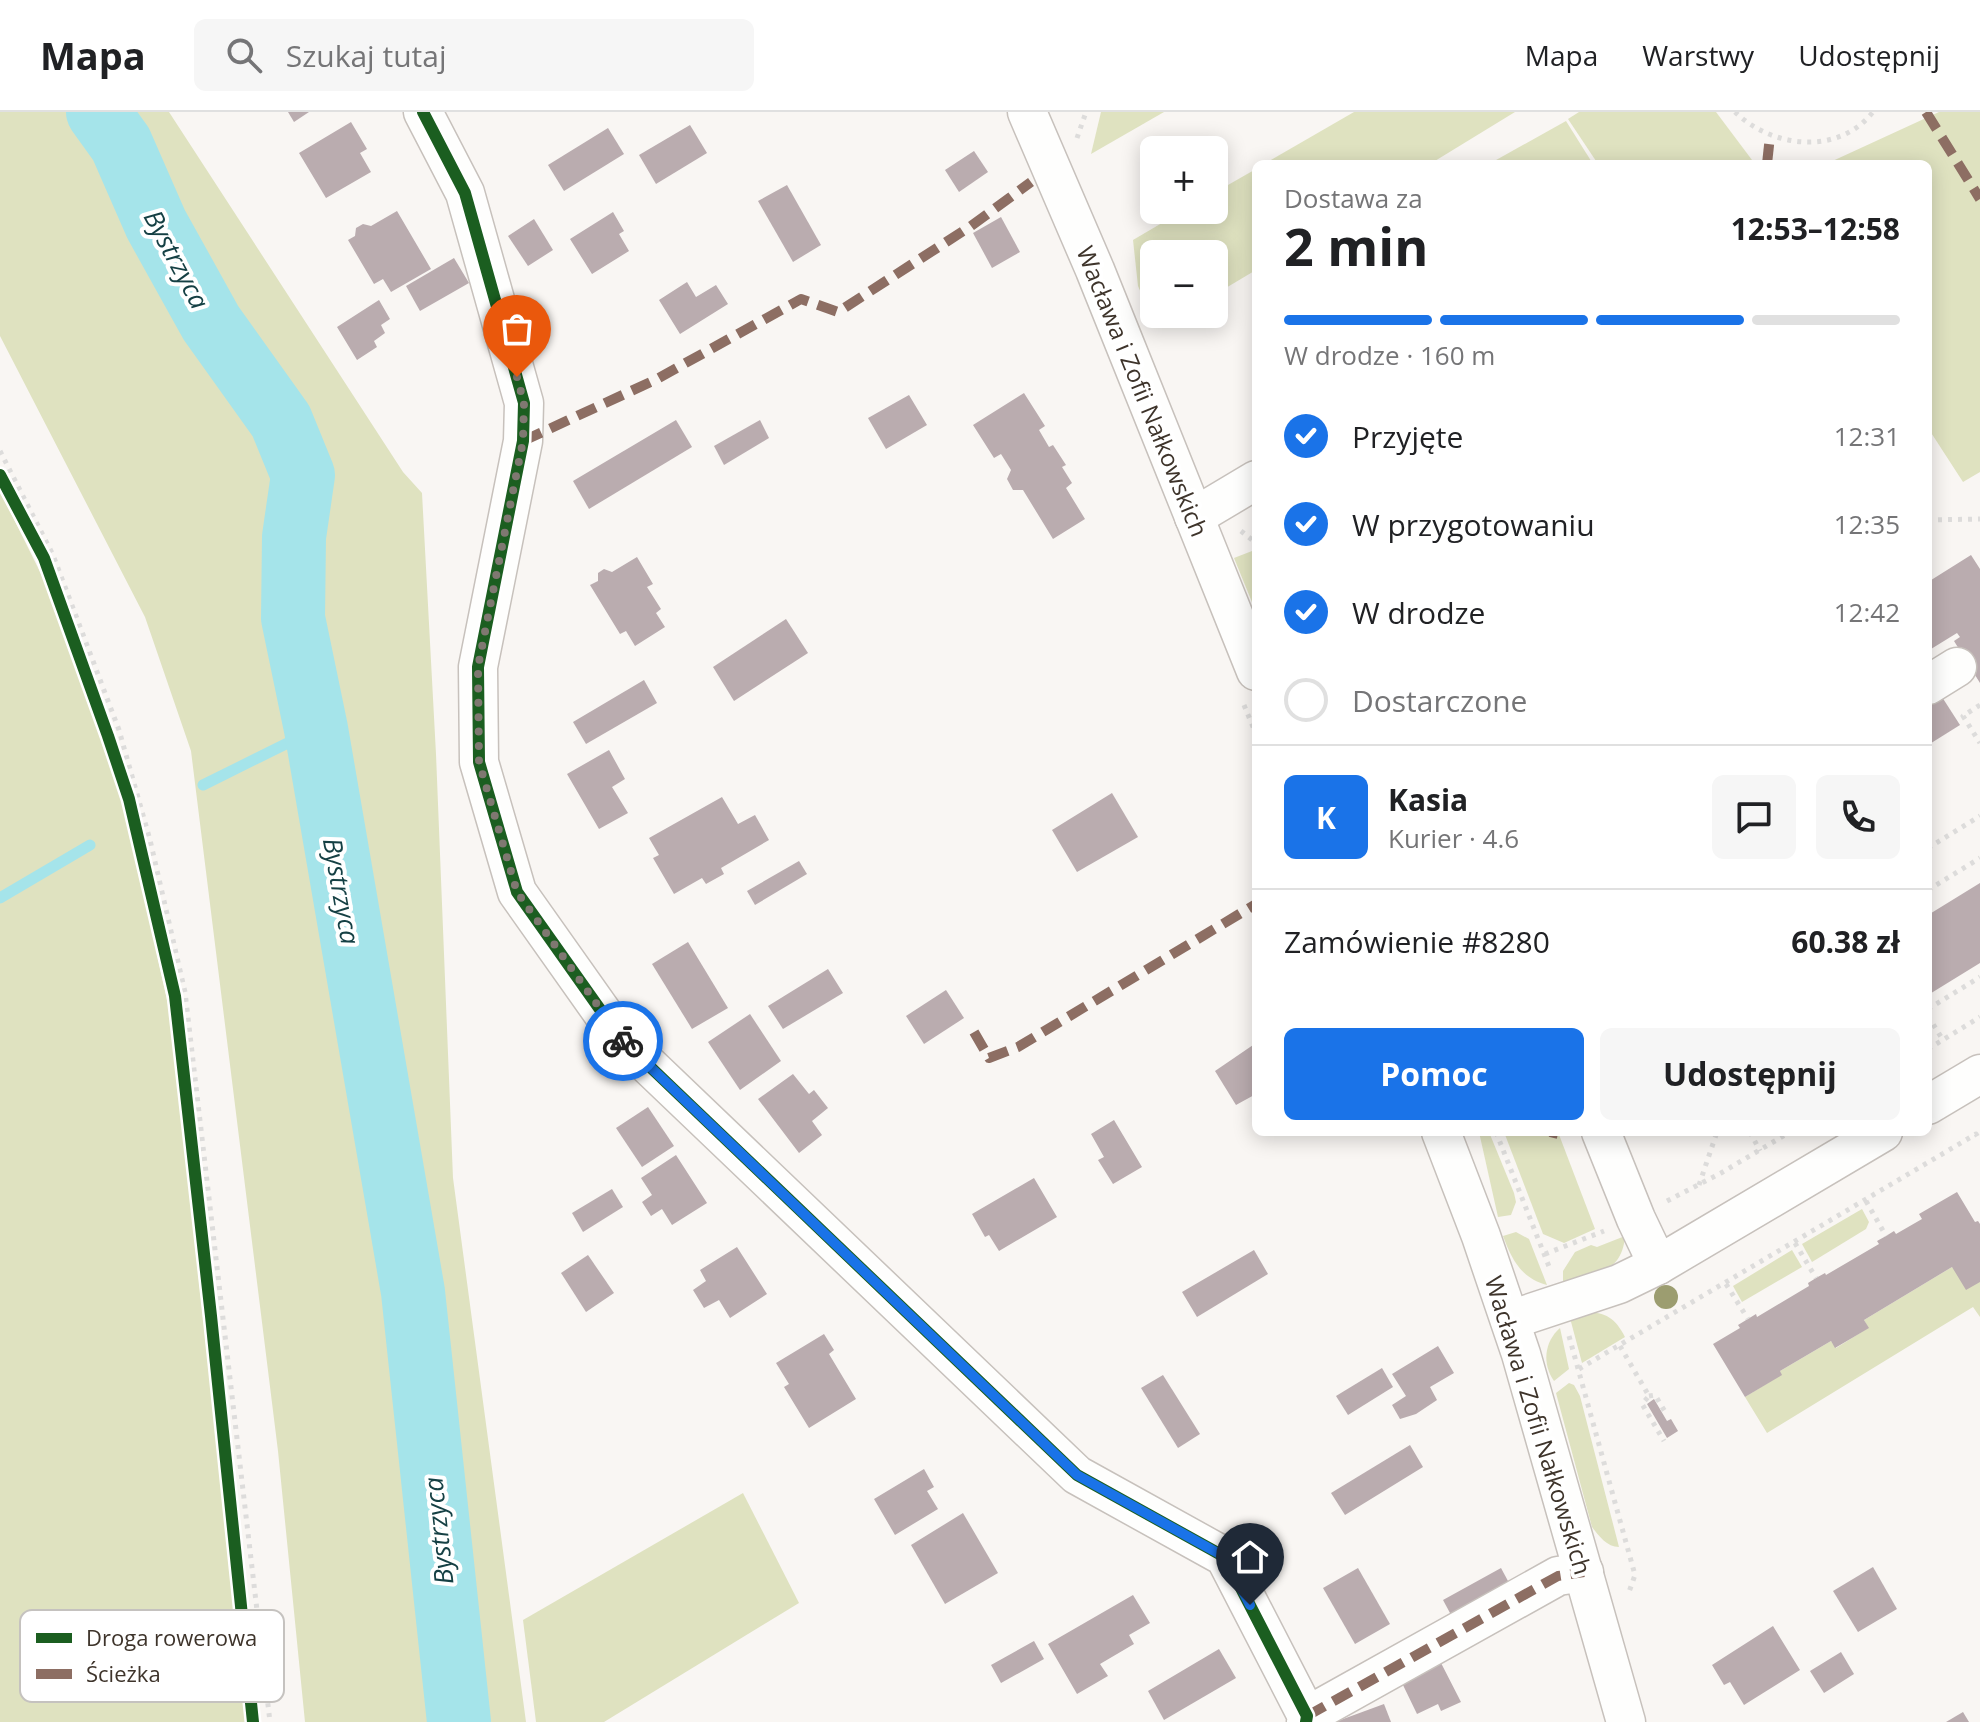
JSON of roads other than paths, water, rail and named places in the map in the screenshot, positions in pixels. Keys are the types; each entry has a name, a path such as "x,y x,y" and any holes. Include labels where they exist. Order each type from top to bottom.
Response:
{"street":[{"path":"423,112 465,193 524,403 523,441 478,667 479,762 517,892 621,1039 1077,1475 1225,1557 1307,1719 1558,1576 1584,1572"},
{"name":"Wacława i Zofii Nałkowskich","path":"1027,112 1095,270 1252,661"},
{"path":"1194,517 1252,482"},
{"path":"1932,1103 1977,1084"},
{"name":"Wacława i Zofii Nałkowskich","path":"1443,1136 1510,1320 1626,1722"},
{"path":"1603,1136 1658,1265"},
{"path":"1510,1320 1619,1284 1658,1265 1876,1136"}],"waterway":[{"name":"Bystrzyca","path":"98,112 121,144 156,224 211,323 281,421 303,475 294,537 293,618 316,729 413,1292 459,1722"},
{"path":"203,785 316,729"},
{"path":"0,898 90,845"}]}
